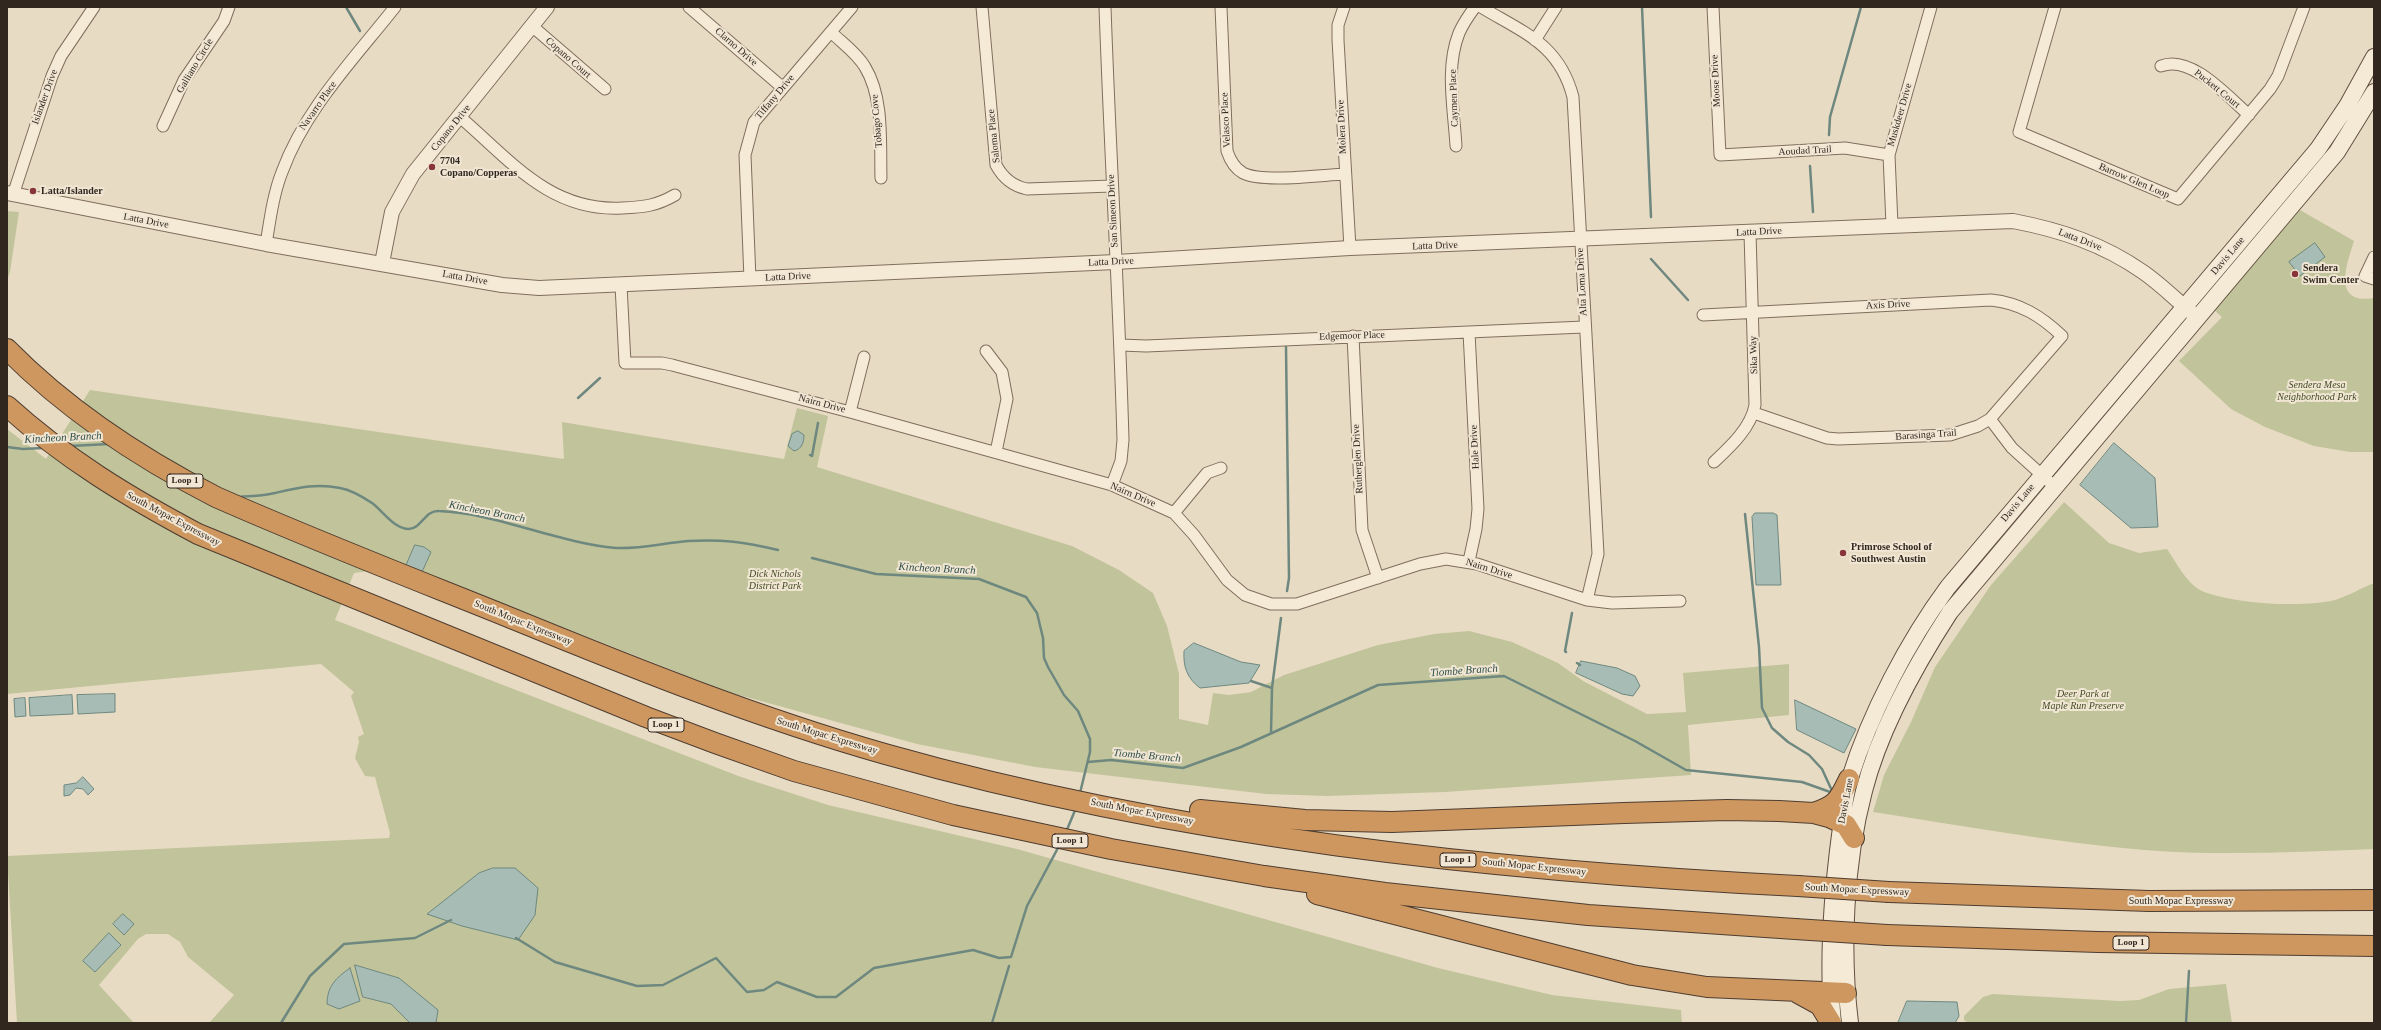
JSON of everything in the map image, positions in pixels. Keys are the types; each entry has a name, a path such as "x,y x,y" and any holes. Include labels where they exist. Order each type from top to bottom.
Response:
{"highway":[{"name":"South Mopac Expressway","path":"7,350 51,390 84,416 170,474 262,518 729,705 889,755 1045,793 1101,805 1124,806 1323,843 1449,859 1630,876 1888,892 2149,901 2374,900"},
{"name":"South Mopac Expressway","path":"7,406 59,449 100,478 149,508 198,534 715,744 794,771 877,795 1030,832 1111,849 1264,876 1522,909 1887,935 2098,942 2374,946"},
{"path":"1124,806 1243,815 1378,822 1727,810 1814,813 1831,806 1840,800 1849,779"},
{"path":"1814,813 1848,830"},
{"path":"1264,876 1285,886 1632,976 1707,987 1838,993"},
{"path":"1796,992 1820,1005 1832,1023"}],"main road":[{"name":"Davis Lane","path":"1848,830 1883,738 1914,673 1943,622 2054,486 2318,149 2347,106 2374,57"},
{"name":"Davis Lane","path":"1832,1023 1838,993 1848,908 1849,779 1873,719 1901,661 1929,612 2042,475 2337,152 2374,92"},
{"path":"1929,612 1943,622"},
{"name":"Davis Lane","path":"1838,993 1850,1023"}],"street":[{"name":"Islander Drive","path":"10,194 52,76 62,56 94,7"},
{"name":"Galliano Circle","path":"163,126 184,80 224,20 229,7"},
{"name":"Navarro Place","path":"266,244 275,194 282,172 299,133 315,107 395,7"},
{"name":"Copano Drive","path":"382,263 392,212 401,192 413,174 547,7"},
{"name":"Tiffany Drive","path":"750,279 745,155 754,122 852,7"},
{"name":"Saloma Place","path":"982,7 996,165 1001,174 1018,187 1027,189 1112,186"},
{"name":"San Simeon Drive","path":"1105,7 1112,186 1121,345 1123,440 1121,461 1112,485"},
{"name":"Velasco Place","path":"1221,7 1227,151 1235,167 1242,173 1260,177 1344,174"},
{"name":"Molera Drive","path":"1344,7 1338,26 1338,40 1344,174 1350,248"},
{"name":"Caymen Place","path":"1456,146 1452,86 1453,57 1459,33 1475,7"},
{"name":"Alta Loma Drive","path":"1481,7 1546,46 1564,70 1573,97 1584,327 1598,554 1587,600"},
{"path":"1535,40 1556,7"},
{"name":"Moose Drive","path":"1713,7 1720,155"},
{"name":"Muskdeer Drive","path":"1892,225 1889,155 1931,7"},
{"name":"Barrow Glen Loop","path":"2055,7 2019,132 2178,199 2249,115 2278,76 2304,7"},
{"name":"Clarno Drive","path":"694,9 783,88"},
{"name":"Copano Court","path":"532,26 605,89"},
{"name":"Tobago Cove","path":"830,32 865,67 874,84 877,99 881,178"},
{"name":"Puckett Court","path":"2161,66 2175,63 2193,70 2249,115"},
{"path":"460,117 538,185 564,200 590,208 610,209 652,206 675,195"},
{"name":"Aoudad Trail","path":"1720,155 1845,148 1889,155"},
{"name":"Latta Drive","path":"10,194 266,244 502,285 539,288 1116,262 1350,248 1580,241 1892,225 2013,221 2048,228 2095,244 2143,271 2191,312"},
{"name":"Sika Way","path":"1714,462 1734,442 1754,413 1756,400 1750,233"},
{"path":"2369,278 2374,257"},
{"name":"Nairn Drive","path":"621,285 625,363 662,363 850,412 1112,485 1174,513 1194,535 1227,580 1246,595 1271,604 1297,604 1434,561 1446,559 1469,561 1587,600 1612,603 1680,601"},
{"name":"Axis Drive","path":"1703,315 1753,311 1991,300 2008,302 2028,309 2062,336"},
{"name":"Edgemoor Place","path":"1121,345 1150,346 1584,327"},
{"name":"Hale Drive","path":"1469,332 1478,509 1476,529 1469,561"},
{"name":"Rutherglen Drive","path":"1353,336 1362,530 1378,578"},
{"name":"Barasinga Trail","path":"1754,413 1827,438 1850,440 1950,435 1968,430 1990,419 2062,336"},
{"path":"986,351 1002,372 1007,399 996,452"},
{"path":"850,412 864,357"},
{"path":"1990,419 2012,448 2054,486"},
{"path":"1174,513 1207,473 1220,468"}],"green space":[{"name":"Sendera Mesa Neighborhood Park","path":"2300,210 2354,241 2346,271 2345,281 2347,289 2352,295 2361,299 2374,298 2374,452 2350,452 2314,446 2265,427 2231,409 2179,361 2222,317 2214,310"},
{"path":"7,211 19,212 10,272 7,280"},
{"name":"Dick Nichols District Park","path":"90,390 564,459 562,422 784,459 797,408 828,416 817,467 1072,546 1119,570 1153,593 1167,626 1179,674 1179,719 1208,725 1213,693 1229,695 1251,692 1284,675 1378,645 1434,634 1469,631 1512,642 1558,663 1583,681 1647,714 1686,712 1683,673 1789,664 1789,715 1688,725 1691,775 1445,792 1327,796 1266,794 1035,767 917,744 728,692 422,572 431,552 406,566 354,573 335,620 741,777 828,805 1017,849 1438,968 1552,995 1681,1010 1682,1023 209,1023 234,995 188,957 180,942 168,934 146,934 138,939 99,985 134,1023 17,1023 7,856 389,838 390,833 375,777 365,776 355,758 359,742 358,737 364,734 351,696 354,692 321,664 7,694 7,429 46,459"},
{"name":"Deer Park at Maple Run Preserve","path":"2064,502 2109,543 2139,553 2167,549 2191,583 2202,591 2215,595 2249,602 2305,604 2335,600 2374,583 2374,849 2230,853 2144,850 2042,838 1873,812 1884,775 1911,722 1935,667 1991,585"},
{"path":"2226,984 2232,1023 1968,1023 1964,1020 1964,1016 1983,997 1993,994 2120,1001 2139,1000 2169,989"}],"water":[{"path":"2315,243 2325,257 2300,276 2289,262"},
{"path":"798,431 804,435 804,440 801,447 794,451 788,446 792,434"},
{"path":"2114,443 2155,478 2158,527 2131,528 2080,485"},
{"path":"1755,513 1773,513 1777,515 1781,585 1756,585 1752,517"},
{"path":"415,545 424,547 431,552 422,572 406,566"},
{"path":"1194,643 1241,662 1260,665 1249,683 1200,688 1189,676 1184,662 1184,651"},
{"path":"1581,661 1617,668 1635,676 1640,686 1633,696 1622,694 1576,673"},
{"path":"115,694 115,712 78,714 77,695"},
{"path":"72,695 73,714 30,716 29,698"},
{"path":"25,698 26,716 15,717 14,699"},
{"path":"1795,700 1856,729 1844,753 1797,730"},
{"path":"83,777 94,789 88,795 83,789 76,788 70,795 64,796 64,785 76,783"},
{"path":"493,868 515,868 538,888 535,915 518,940 462,926 427,914 479,873"},
{"path":"123,914 134,924 124,935 113,924"},
{"path":"109,933 121,945 95,972 83,961"},
{"path":"355,965 399,978 438,1010 436,1023 410,1023 391,1004 363,997"},
{"path":"350,968 360,1001 339,1009 327,1004 327,998 333,983 340,975"},
{"path":"1907,1001 1957,1002 1959,1016 1955,1023 1898,1023"}],"waterway":[{"path":"346,7 360,31"},
{"path":"1642,7 1651,217"},
{"path":"1829,135 1830,117 1861,7"},
{"path":"1810,166 1813,212"},
{"path":"1651,259 1688,300"},
{"path":"1286,347 1289,578 1287,591"},
{"path":"578,398 600,378"},
{"path":"810,455 812,456 818,423"},
{"name":"Kincheon Branch","path":"70,446 109,444"},
{"name":"Kincheon Branch","path":"7,447 23,449 43,448"},
{"name":"Kincheon Branch","path":"239,497 266,495 291,489 323,486 353,492 372,503 398,526 409,529 417,526 430,513 439,511 483,517 572,540 616,548 643,547 688,541 712,540 744,543 778,550"},
{"path":"1745,514 1759,647 1762,708 1772,728 1788,742 1809,755 1822,769 1833,793"},
{"name":"Kincheon Branch","path":"812,558 876,574 979,579 1026,597 1037,613 1043,638 1044,658 1048,667 1064,695 1078,711 1090,739 1090,752 1080,793"},
{"path":"1566,652 1572,613"},
{"path":"1271,733 1272,688 1281,618"},
{"name":"Tiombe Branch","path":"1088,762 1111,760 1183,768 1241,747 1378,685 1504,676 1635,741 1686,770 1802,782 1833,793"},
{"path":"1251,681 1272,688"},
{"name":"Kincheon Branch","path":"1066,832 1076,808"},
{"path":"516,938 555,962 637,986 663,985 716,958 747,992 764,990 777,982 817,997 836,997 874,968 973,950 999,958 1011,957 1027,906 1059,846"},
{"path":"281,1023 310,976 344,944 415,938 451,920"},
{"name":"Kincheon Branch","path":"992,1023 1009,966"},
{"name":"Tiombe Branch","path":"2186,1023 2189,971"}],"place":[{"name":"7704 Copano/Copperas","path":"432,167"},
{"name":"Latta/Islander","path":"33,191"},
{"name":"Sendera Swim Center","path":"2295,274"},
{"name":"Primrose School of Southwest Austin","path":"1843,553"}]}
